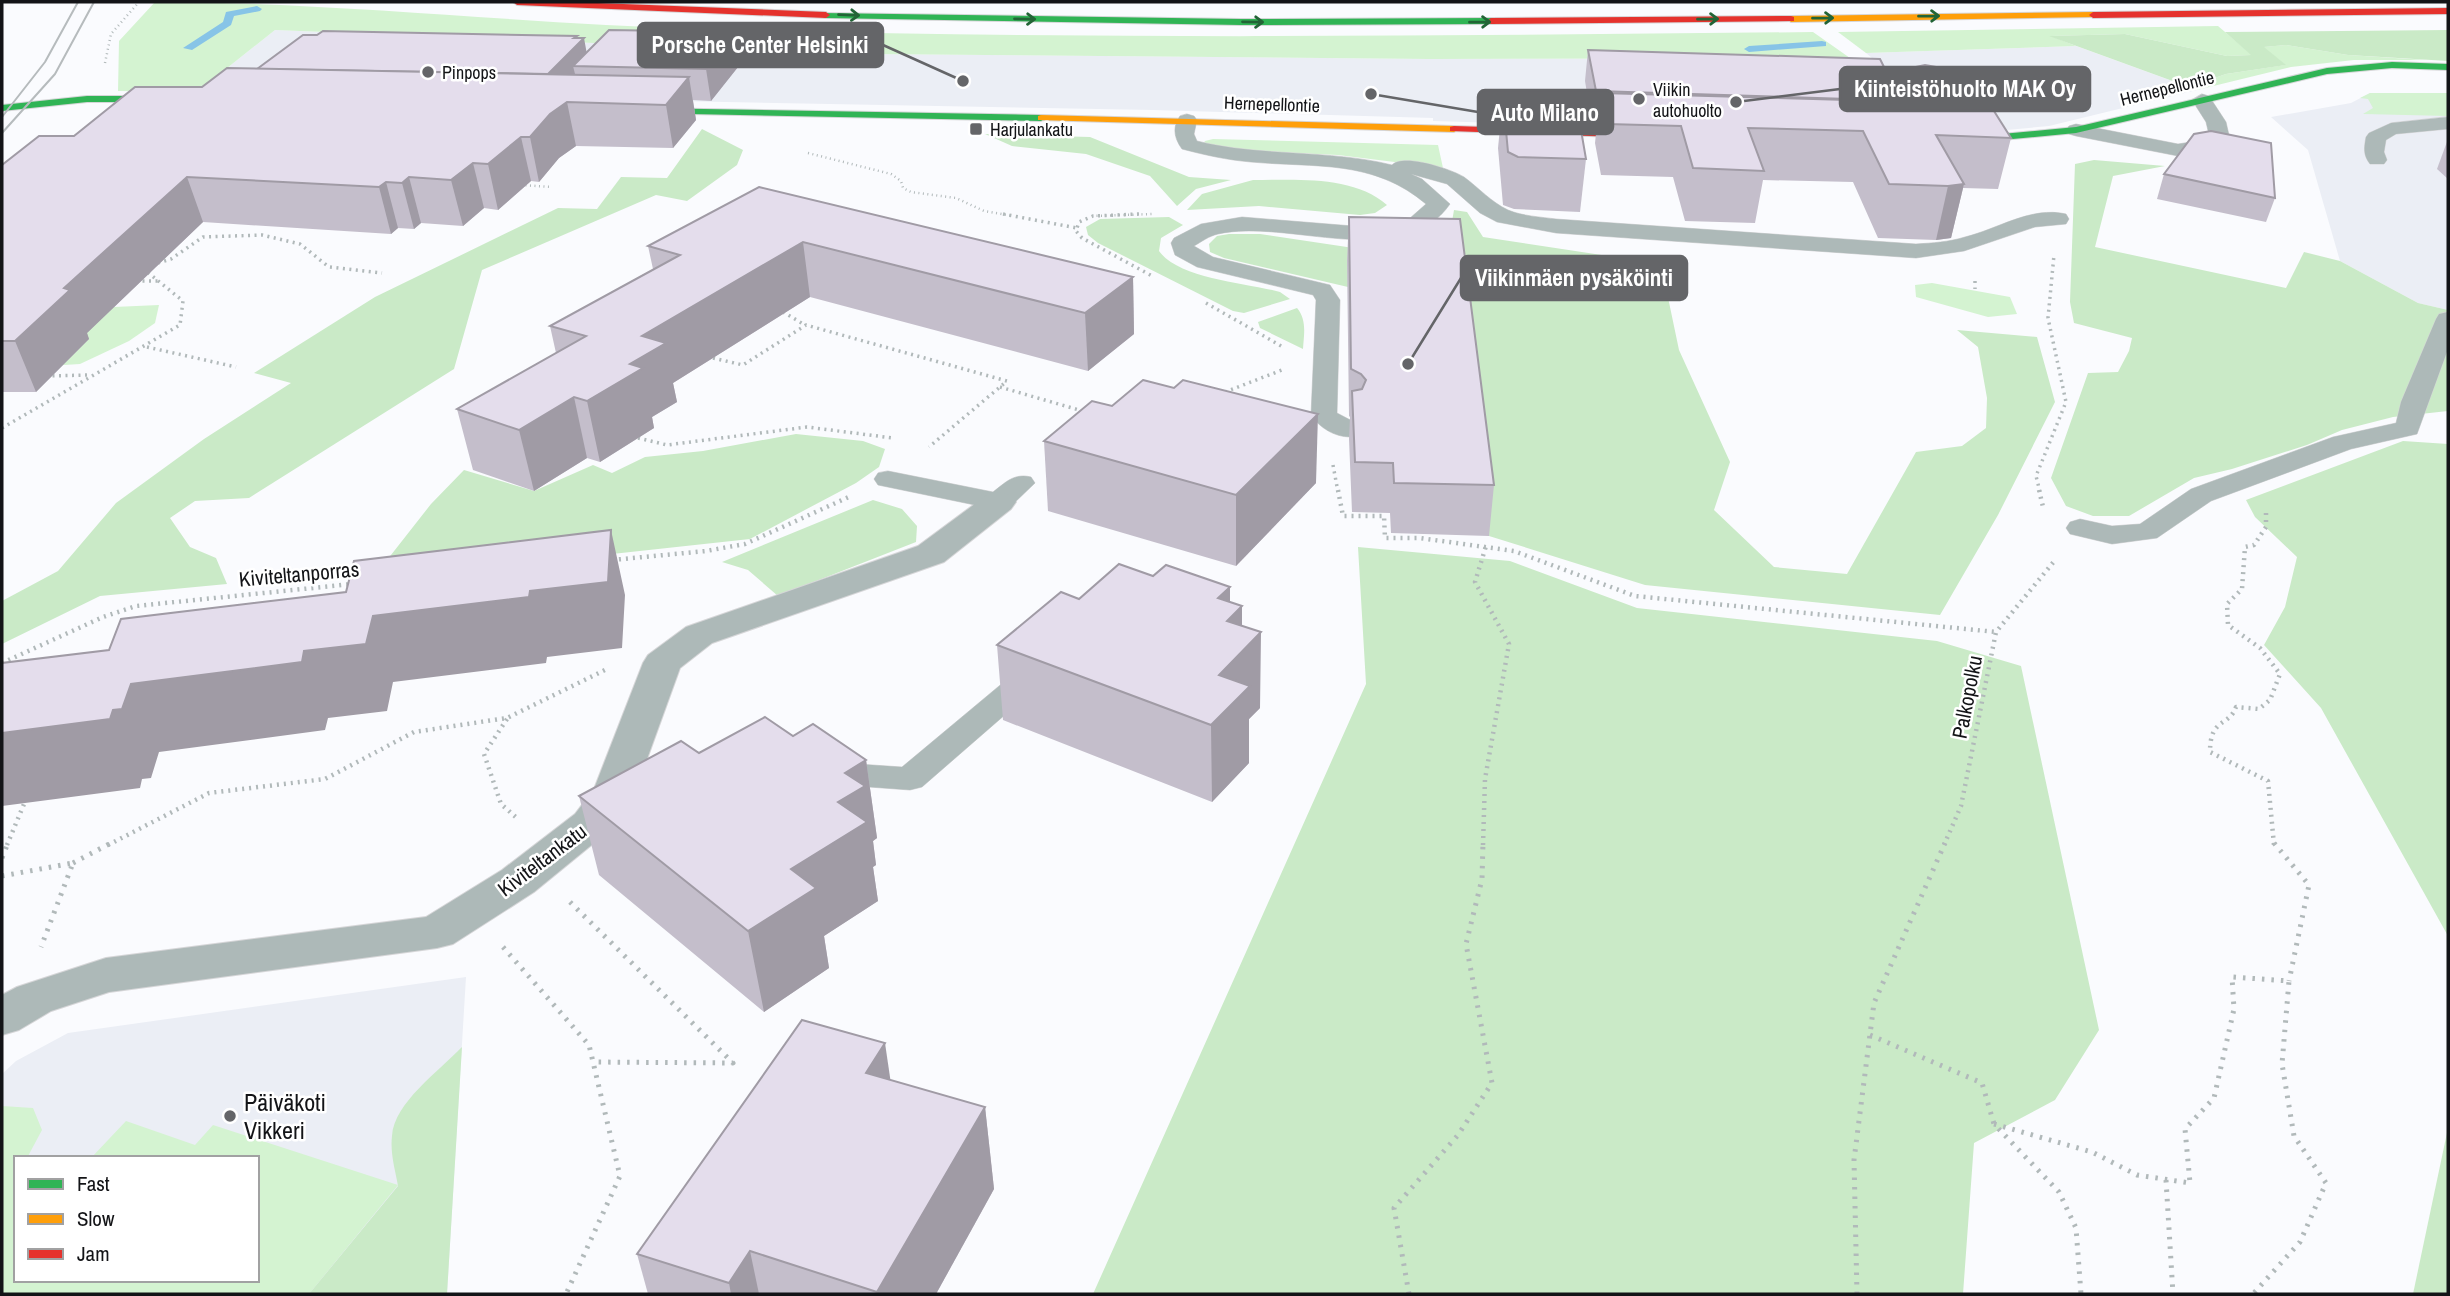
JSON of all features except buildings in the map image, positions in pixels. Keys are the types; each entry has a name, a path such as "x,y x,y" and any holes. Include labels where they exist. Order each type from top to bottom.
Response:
{"main road":[{"path":"517,2 943,18 1352,23 2448,11"},
{"name":"Hernepellontie","path":"1938,141 1997,139 2076,130 2327,71 2392,65 2448,67"},
{"path":"2,108 88,99 188,100"},
{"name":"Hernepellontie","path":"628,110 1187,120 1666,135"}],"street":[{"path":"662,663 699,635 931,554 1010,493"},
{"name":"Kiviteltankatu","path":"18,1008 106,975 437,932 518,881 590,824 614,792 662,663"}],"lane":[{"path":"2076,130 2178,150 2221,145 2216,122 2202,100"},
{"path":"1187,120 1184,134 1189,145 1212,153 1344,160 1423,186 1439,204 1432,215 1399,230 1372,233 1270,225 1223,226 1202,229 1182,243 1183,250 1205,262 1322,290 1348,292"},
{"path":"2377,160 2374,152 2376,137 2392,129 2448,123"},
{"path":"1373,168 1408,166 1442,174 1454,180 1488,208 1505,217 1524,222 1739,240 1916,251 1979,241 2032,220 2058,219"},
{"path":"1322,290 1328,300 1324,415 1335,424 1349,429"},
{"path":"2080,528 2112,535 2147,532 2201,495 2343,443 2408,428 2414,402 2448,319"},
{"path":"888,479 1010,493"},
{"path":"795,771 910,779 1054,655"},
{"path":"604,806 650,793"}],"path":[{"path":"111,34 139,2"},
{"path":"801,152 891,174 901,181 903,188 911,192 956,198 984,211 1077,228"},
{"path":"513,185 552,187"},
{"path":"2058,219 2048,318 2066,402 2036,476 2043,508 2080,528"},
{"path":"2,428 91,374 146,347 180,325 183,301 143,268 171,259 203,237 262,235 300,244 329,267 382,273"},
{"path":"134,281 158,281"},
{"path":"1975,281 1975,289"},
{"path":"772,305 806,325 1007,381 929,447 916,444"},
{"path":"713,358 743,365 806,325"},
{"path":"146,347 236,367"},
{"path":"40,376 91,374"},
{"path":"1000,387 1098,416"},
{"path":"638,438 667,445 807,427 875,434 902,440"},
{"path":"609,560 706,551 745,544 888,479"},
{"path":"1343,516 1384,516 1385,538 1420,538 1514,551 1635,596 1996,632"},
{"name":"Palkopolku","path":"1857,1294 1854,1160 1874,1003 1961,806 1996,632 2080,528"},
{"path":"2253,545 2245,547 2242,589 2227,604 2228,625 2260,648 2280,674 2270,700 2259,709 2236,706 2234,713 2217,722 2210,739 2210,752 2268,781 2274,845 2309,885 2289,981 2282,1064 2294,1136 2326,1183 2300,1242 2253,1294"},
{"path":"1409,1294 1394,1208 1458,1135 1492,1083 1466,944 1482,879 1485,779 1509,644 1475,582 1486,546"},
{"name":"Kiviteltanporras","path":"2,663 103,617 136,606 361,584"},
{"path":"2,876 73,863 209,793 325,779 414,732 507,718 605,670 641,662 662,663"},
{"path":"507,718 484,754 500,804 558,847"},
{"path":"2,858 24,804"},
{"path":"18,1008 73,863"},
{"path":"567,899 733,1063 593,1062"},
{"path":"495,938 589,1045 620,1176 566,1294"},
{"path":"1994,1124 2092,1152 2137,1175 2190,1183 2185,1129 2214,1098 2234,1009 2232,977 2289,981"},
{"path":"1870,1035 1982,1083 1994,1124 2059,1192 2076,1228 2081,1294"},
{"path":"2166,1180 2173,1294"}],"shaded area":[{"path":"275,30 863,54 1429,59 1849,58 1893,134 1153,110 197,92"},
{"path":"2076,46 2197,90 2049,126 1963,134 1866,53"},
{"path":"2370,93 2448,93 2448,310 2418,303 2340,261 2308,150 2271,117 2351,103"},
{"name":"Päiväkoti Vikkeri","path":"466,977 447,1294 2,1294 2,1074 16,1061 68,1033"}],"green space":[{"path":"155,2 292,6 704,29 981,35 1813,32 1850,58 1429,59 863,54 275,30 197,92 118,91 119,41"},
{"path":"2218,26 2252,55 2227,56 2125,34 2051,36 2076,46 1866,53 1838,32"},
{"path":"2448,30 2448,61 2348,55 2286,45 2264,47 2286,65 2226,74 2189,87 2049,36 2125,34 2227,56 2251,55 2225,32"},
{"path":"2286,45 2348,55 2426,60 2354,60 2291,67 2197,90 2189,87 2226,74 2285,65 2263,47"},
{"path":"2370,93 2448,93 2448,116 2363,114 2373,108 2368,99 2360,98"},
{"path":"702,129 743,150 737,165 687,201 656,195 482,270 454,369 249,498 195,501 170,518 190,547 216,558 227,584 100,596 2,644 2,601 58,571 116,503 204,439 291,383 254,373 375,297 558,208 597,209 621,177 667,178"},
{"path":"985,134 1090,137 1189,177 1231,180 1196,189 1177,206 1150,176 1086,154 1012,146"},
{"path":"1213,139 1438,145 1443,168 1338,155 1222,150 1203,144"},
{"path":"2094,160 2165,166 2113,176 2095,247 2286,288 2304,252 2340,261 2418,303 2448,310 2448,411 2393,417 2342,430 2307,445 2194,478 2129,516 2093,516 2066,506 2051,478 2088,373 2118,372 2129,351 2132,338 2074,323 2070,302 2075,164"},
{"path":"1253,180 1305,180 1341,184 1358,188 1387,205 1375,213 1360,215 1259,206 1187,210 1202,194"},
{"path":"1454,210 1467,212 1483,237 1661,264 1679,350 1730,462 1714,510 1774,567 1847,574 1916,452 1962,446 1986,428 1987,398 1978,347 1957,330 2037,337 2055,402 1998,515 1940,615 1645,585 1489,536 1456,263 1447,250"},
{"path":"1169,217 1183,225 1161,238 1159,251 1169,260 1197,274 1280,292 1290,299 1244,313 1233,311 1098,243 1088,235 1086,227 1100,219"},
{"path":"1260,234 1367,250 1348,287 1224,258 1210,252 1209,244 1217,236"},
{"path":"1932,283 2010,297 2017,314 1988,317 1916,297 1915,285"},
{"path":"159,305 155,323 129,341 80,364 2,369 46,310"},
{"path":"1297,308 1304,322 1303,349 1260,328 1258,322"},
{"path":"796,434 863,441 885,449 879,467 856,483 750,539 511,565 380,569 431,504 464,470 534,491 593,465 612,473 645,457 703,451"},
{"path":"2403,441 2448,444 2448,936 2321,708 2264,645 2285,607 2297,557 2255,517 2246,500"},
{"path":"873,500 902,509 917,526 916,542 778,596 748,570 722,562"},
{"path":"1358,547 1510,561 1637,608 1937,641 2021,666 2099,1030 2055,1100 1974,1143 1963,1294 1093,1294 1366,684"},
{"path":"462,1047 447,1294 309,1294 398,1186 392,1149 395,1124 409,1100"},
{"path":"2,1106 33,1108 42,1130 28,1156 14,1156 14,1282 259,1282 259,1156 93,1156 126,1121 195,1145 213,1125 398,1185 309,1294 2,1294"},
{"path":"2448,1128 2448,1294 2413,1294"}],"waterway":[{"path":"188,48 228,23 229,14 257,9"},
{"path":"1749,49 1822,44"}],"tram line":[{"path":"2,117 45,62 78,2"},
{"path":"2,133 55,74 94,2"}],"traffic: fast":[{"path":"826,15 1241,22 1491,21"},
{"path":"1959,141 2076,130 2327,71 2392,65 2448,67"},
{"path":"2,108 87,99 174,99"},
{"path":"644,111 1041,118"}],"traffic: slow":[{"path":"1791,19 2093,15"},
{"path":"1041,118 1454,129"}],"traffic: jam":[{"path":"517,2 826,15"},
{"path":"2093,15 2448,11"},
{"path":"1491,21 1791,19"},
{"path":"1454,129 1647,135"}],"place":[{"name":"Pinpops","path":"428,72"},
{"name":"Porsche Center Helsinki","path":"963,81"},
{"name":"Auto Milano","path":"1371,94"},
{"name":"Viikin autohuolto","path":"1639,99"},
{"name":"Kiinteistöhuolto MAK Oy","path":"1736,102"},
{"name":"Harjulankatu","path":"976,129"},
{"name":"Viikinmäen pysäköinti","path":"1408,364"},
{"name":"Päiväkoti Vikkeri","path":"230,1116"}]}
